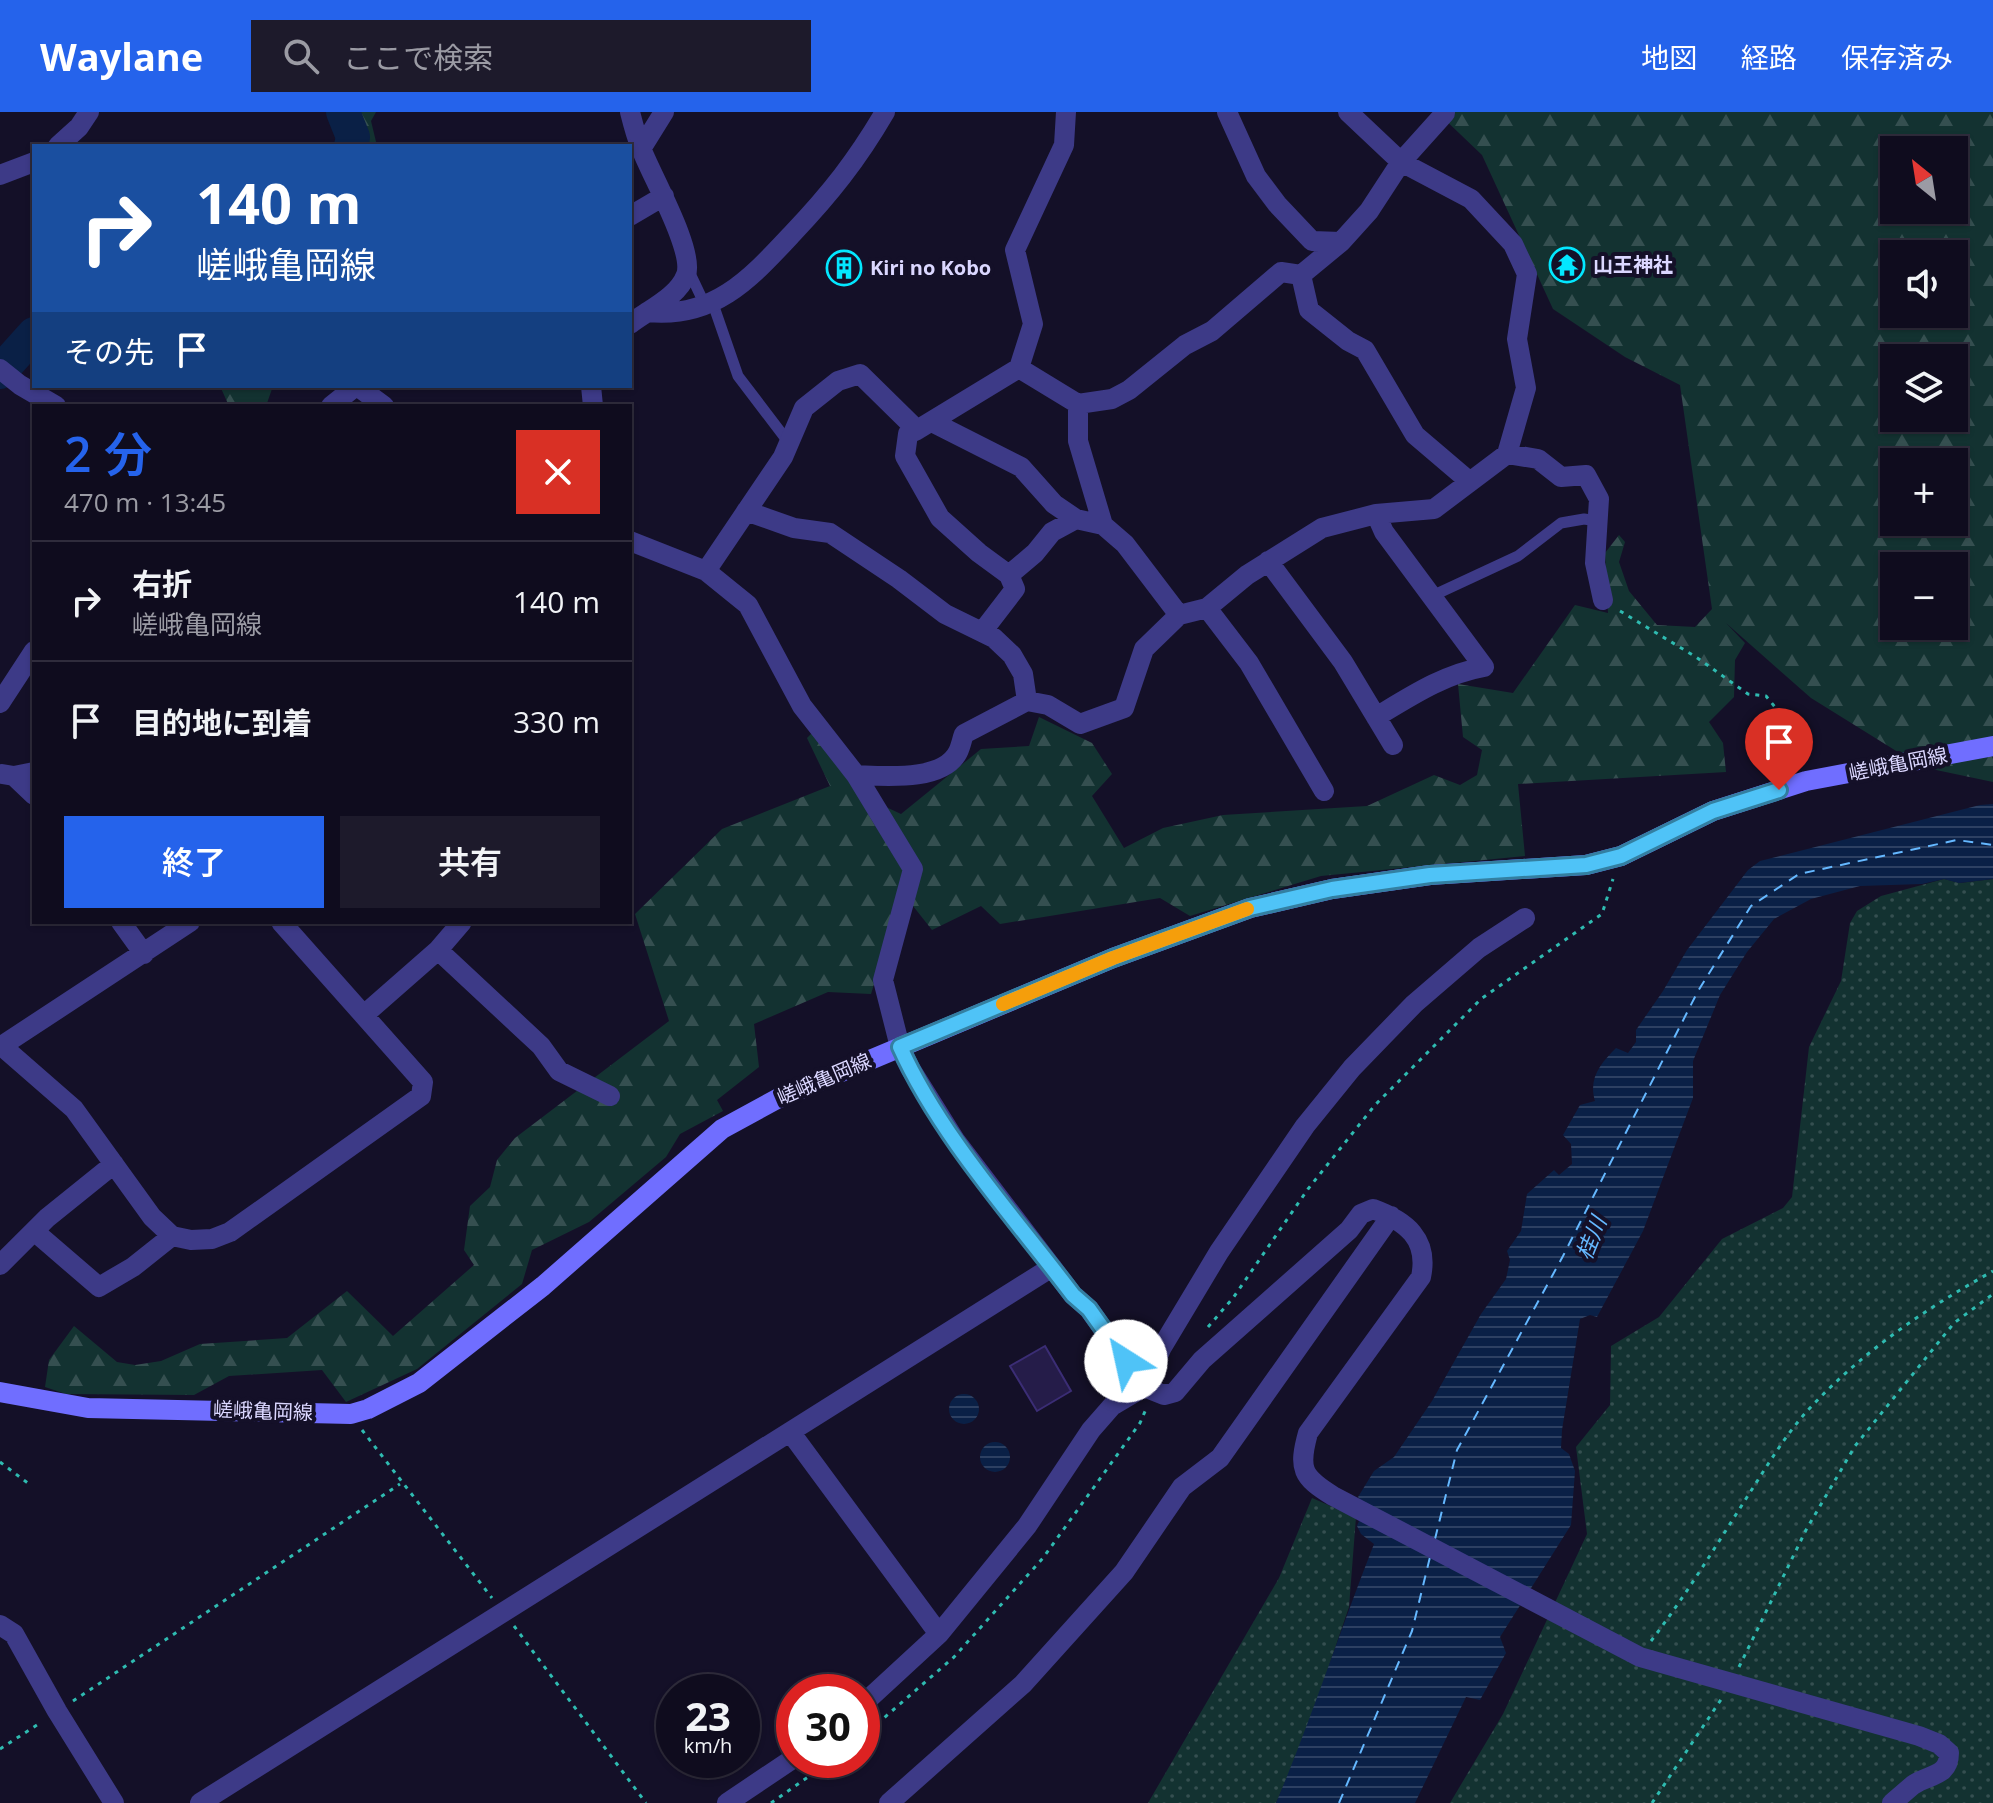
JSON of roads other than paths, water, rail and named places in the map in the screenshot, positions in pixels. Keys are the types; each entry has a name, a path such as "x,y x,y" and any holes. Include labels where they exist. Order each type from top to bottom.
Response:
{"main road":[{"name":"嵯峨亀岡線","path":"0,1392 88,1408 351,1414 368,1409 419,1383 543,1286 722,1129 777,1099 1113,958 1250,908 1346,887 1430,875 1586,865 1621,856 1713,811 1806,781 1993,746"}],"street":[{"path":"60,144 79,127 89,112"},
{"path":"630,112 641,149 664,196 687,267 686,276 678,286 639,318"},
{"path":"641,149 664,112"},
{"path":"639,318 709,303 750,279 828,196 858,157 885,112"},
{"path":"982,632 1015,589 1009,575 940,518 905,456 908,434 1019,368 1033,324 1015,250 1064,145 1066,112"},
{"path":"1227,112 1256,176 1277,204 1312,241 1341,242"},
{"path":"856,775 911,776 936,769 957,755 964,734 1027,701 1048,705 1080,724 1124,708 1144,649 1179,615 1207,608 1247,575 1322,528 1376,514 1434,509 1507,454 1526,388 1517,339 1527,274 1513,244 1471,199 1401,162 1348,112"},
{"path":"1019,368 1078,404 1112,399 1129,390 1185,345 1212,331 1281,272 1301,275 1341,242 1369,211 1401,162 1445,113"},
{"path":"0,175 32,163"},
{"path":"632,215 664,196"},
{"path":"1301,275 1309,310 1348,341 1365,350 1415,435 1469,481"},
{"path":"0,369 53,404"},
{"path":"706,571 789,443 804,408 838,381 860,374 924,426 1021,467 1054,504 1076,519 1103,525 1125,544 1179,615"},
{"path":"334,404 354,388"},
{"path":"359,388 381,404"},
{"path":"1078,404 1078,441 1103,525"},
{"path":"1507,454 1538,459 1561,477 1586,475 1599,499 1595,563 1603,600"},
{"path":"746,511 794,528 830,533 945,614 994,638 1012,655 1023,674 1027,701"},
{"path":"1376,514 1384,532 1484,667 1459,671 1376,717"},
{"path":"1009,575 1035,553 1052,532 1076,519"},
{"path":"632,542 706,571 748,605 802,706 856,775 913,869 883,980 900,1047 955,1140 1073,1295 1089,1309 1148,1390 1164,1395 1175,1392 1202,1360 1349,1230 1361,1214 1373,1209 1391,1216 1413,1232 1422,1251 1424,1264 1421,1277 1308,1433 1303,1452 1304,1467 1310,1482 1640,1657 1919,1736 1939,1744 1949,1753 1949,1763 1942,1773 1915,1783 1892,1803"},
{"path":"1268,561 1343,662 1393,745"},
{"path":"1207,608 1249,663 1324,791"},
{"path":"0,703 32,654"},
{"path":"10,773 32,793"},
{"path":"880,1688 939,1634 1027,1526 1091,1430 1112,1406 1148,1390 1162,1347 1219,1252 1305,1126 1343,1079 1414,1004 1479,948 1525,918"},
{"path":"122,924 144,954"},
{"path":"187,924 1,1047 74,1109 152,1217 172,1236 191,1240 212,1239 230,1232 421,1096 423,1082 283,924"},
{"path":"365,1014 438,950 460,924"},
{"path":"438,950 541,1046 559,1071 610,1096"},
{"path":"0,1265 34,1231 114,1164"},
{"path":"889,1803 1023,1684 1124,1572 1182,1487 1220,1458 1391,1216"},
{"path":"34,1231 99,1287 133,1267 172,1236"},
{"path":"200,1803 1052,1267"},
{"path":"791,1433 939,1634"},
{"path":"0,1625 14,1634 114,1803"},
{"path":"727,1803 776,1770"}],"lane":[{"path":"687,267 709,303 738,376 789,443"},
{"path":"1432,596 1518,556 1561,523 1584,519 1598,521"}],"water":[{"name":"桂川","path":"1993,804 1993,879 1959,883 1944,879 1922,884 1860,886 1811,899 1774,919 1747,952 1720,995 1693,1061 1693,1098 1643,1231 1597,1317 1590,1315 1580,1319 1561,1448 1569,1454 1575,1471 1571,1525 1500,1637 1506,1653 1480,1700 1466,1697 1415,1803 1276,1803 1374,1544 1361,1534 1357,1526 1365,1506 1358,1497 1374,1471 1394,1457 1432,1401 1481,1314 1506,1279 1510,1260 1507,1251 1521,1231 1527,1194 1554,1170 1559,1175 1572,1164 1571,1144 1563,1135 1580,1105 1595,1101 1593,1085 1601,1065 1616,1048 1628,1053 1636,1042 1636,1030 1687,950 1748,870 1760,861"},
{"path":"964,1394 970,1395 978,1403 978,1415 970,1423 964,1424 958,1423 950,1415 949,1409 950,1403 958,1395"},
{"path":"995,1442 1001,1443 1009,1451 1009,1463 1001,1471 995,1472 989,1471 981,1463 980,1457 981,1451 989,1443"}],"waterway":[{"path":"343,112 353,137 351,144"},
{"path":"0,372 32,336"}],"place":[{"name":"山王神社","path":"1567,265"},
{"name":"Kiri no Kobo","path":"844,268"}]}
